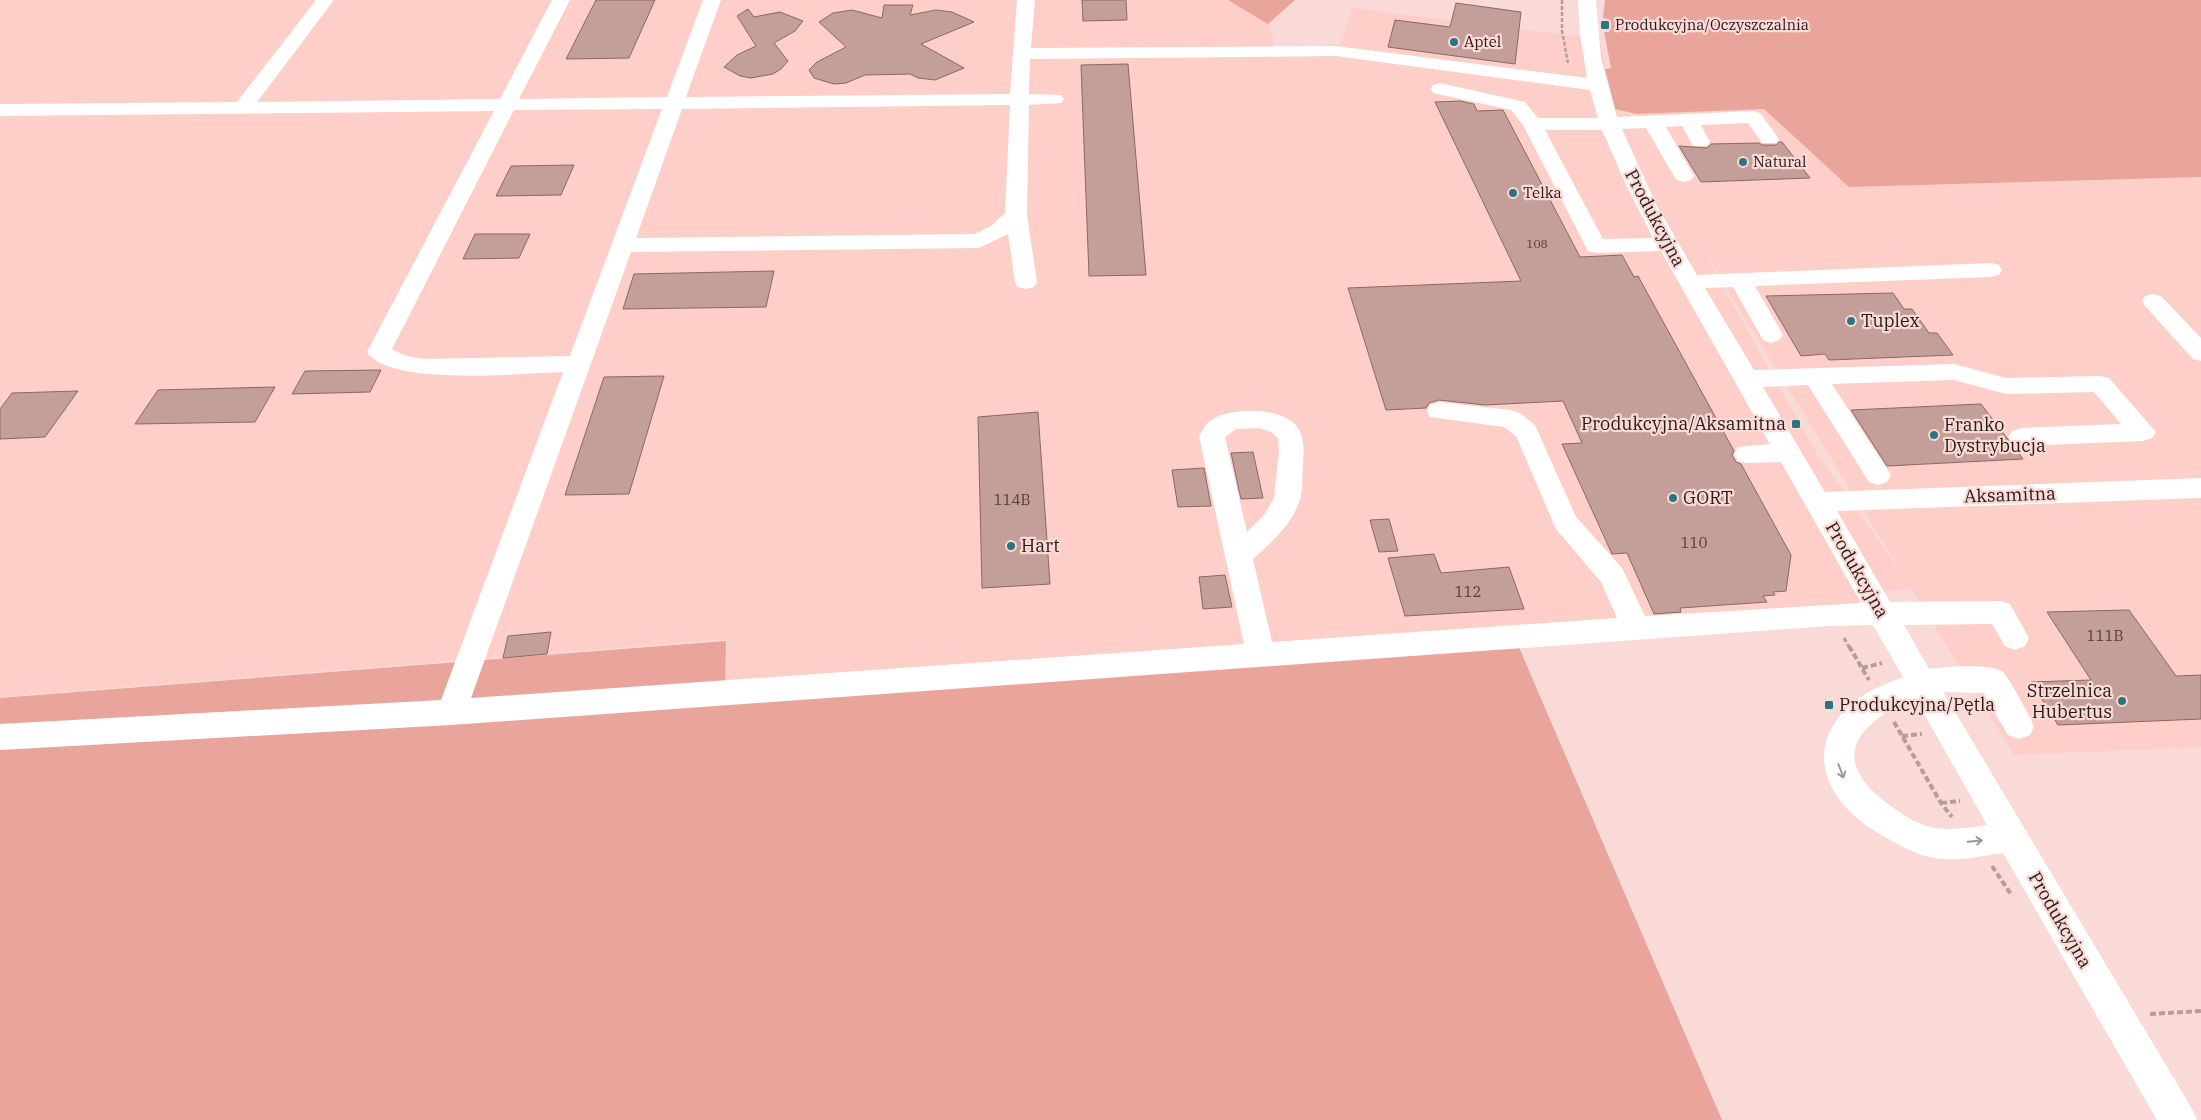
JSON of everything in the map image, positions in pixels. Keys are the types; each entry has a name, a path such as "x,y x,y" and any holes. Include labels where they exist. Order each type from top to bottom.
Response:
{"street":[{"path":"243,107 326,0"},
{"path":"561,0 379,352 400,363 425,367 579,364"},
{"path":"451,712 712,0"},
{"path":"1026,0 1018,99 1016,215 1026,282"},
{"name":"Produkcyjna","path":"1586,0 1591,55 1598,85 1609,124 1640,193 2011,837 2178,1120"},
{"path":"1021,54 1336,51 1598,85"},
{"path":"1440,89 1518,106 1532,124 1596,246 1668,244"},
{"path":"0,110 1054,99"},
{"path":"1532,124 1609,124 1752,116 1769,140"},
{"path":"1688,120 1700,142"},
{"path":"1653,122 1684,176"},
{"path":"621,245 979,241 999,231 1016,215"},
{"path":"1690,282 1991,270"},
{"path":"1740,280 1772,335"},
{"path":"2153,301 2201,353"},
{"path":"1746,379 1954,372 2006,386 2100,384 2143,432 2021,436"},
{"path":"1815,377 1878,475"},
{"path":"1439,411 1511,419 1526,431 1565,522 1612,576 1636,629"},
{"path":"1239,556 1277,519 1288,498 1292,445 1287,431 1279,424 1262,420 1223,424 1214,429 1212,436 1261,656"},
{"path":"1747,454 1789,452"},
{"name":"Aksamitna","path":"1818,502 2201,488"},
{"path":"0,737 451,712 1883,613 1929,615 2000,612 2015,638"},
{"path":"2011,837 1935,843 1895,827 1872,811 1847,787 1838,763 1840,743 1848,725 1880,699 1922,682 1992,681 2019,726"}],"path":[{"path":"1562,0 1562,31 1570,82"},
{"path":"2117,1017 2201,1011"}],"shaded area":[{"path":"0,0 1228,0 1269,24 1276,50 1341,44 1352,8 1600,39 1608,85 1615,109 1633,116 1640,122 1636,114 1764,109 1849,187 2201,177 2201,747 2014,755 1911,588 1872,593 1883,613 725,694 727,639 0,697","holes":["1694,227 1722,281 1909,584 1817,454 1719,280"]},
{"path":"1228,0 1295,0 1268,24"},
{"path":"1605,0 2201,0 2201,177 1849,187 1764,109 1636,114 1615,109 1605,69 1611,68 1604,32 1609,32 1608,19 1603,18"},
{"path":"1515,638 1722,1120 0,1120 0,698 726,641 725,694"}],"building":[{"path":"596,0 655,0 629,58 566,59"},
{"path":"1082,0 1126,0 1127,20 1083,21"},
{"name":"Aptel","path":"1456,3 1521,12 1515,64 1388,47 1395,20 1450,27"},
{"path":"884,5 913,5 910,15 936,10 952,12 974,22 921,44 964,68 935,80 918,78 910,74 865,75 846,83 834,84 814,78 809,70 817,62 846,47 819,22 833,13 852,10 882,18"},
{"path":"748,9 754,17 780,12 803,21 795,31 774,43 788,61 773,74 751,78 740,76 724,67 737,55 756,46 737,16"},
{"path":"1128,64 1146,275 1089,276 1081,65"},
{"path":"1460,101 1474,104 1477,111 1503,110 1580,257 1622,255 1634,277 1638,276 1734,451 1732,455 1736,462 1741,464 1791,555 1786,591 1773,592 1775,595 1763,596 1767,602 1680,608 1681,612 1654,614 1627,553 1612,554 1562,444 1582,443 1563,401 1485,405 1439,400 1429,403 1426,408 1386,410 1348,288 1521,281 1435,102"},
{"name":"Natural","path":"1782,142 1810,178 1701,182 1679,146 1707,148 1711,144 1759,143 1762,145 1776,145"},
{"path":"574,165 561,195 496,196 511,166"},
{"path":"475,234 530,234 519,258 463,259"},
{"path":"774,271 766,307 623,309 634,274"},
{"name":"Tuplex","path":"1893,293 1904,309 1912,309 1929,333 1937,333 1953,355 1829,360 1825,354 1801,356 1766,296"},
{"path":"381,370 370,392 292,394 305,371"},
{"path":"664,376 629,494 565,495 604,377"},
{"path":"275,387 255,422 135,424 158,390"},
{"path":"78,391 45,437 0,439 0,409 12,393"},
{"name":"Franko Dystrybucja","path":"1981,404 2023,459 1887,466 1851,410"},
{"path":"1038,412 1050,584 982,588 978,417"},
{"path":"1253,452 1263,498 1241,499 1231,453"},
{"path":"1204,468 1211,506 1178,507 1172,470"},
{"path":"1389,519 1398,551 1379,552 1370,520"},
{"path":"1434,554 1441,573 1509,567 1524,609 1405,616 1388,558"},
{"path":"1225,575 1232,607 1203,609 1199,577"},
{"path":"2129,610 2176,676 2201,675 2201,719 2058,725 2031,682 2091,680 2047,612"},
{"path":"551,632 547,654 503,658 508,636"}],"place":[{"name":"Produkcyjna/Oczyszczalnia","path":"1605,25"},
{"name":"Aptel","path":"1454,42"},
{"name":"Natural","path":"1743,162"},
{"name":"Telka","path":"1513,193"},
{"name":"Tuplex","path":"1851,321"},
{"name":"Produkcyjna/Aksamitna","path":"1796,424"},
{"name":"Franko Dystrybucja","path":"1934,435"},
{"name":"GORT","path":"1673,498"},
{"name":"Hart","path":"1011,546"},
{"name":"Strzelnica Hubertus","path":"2122,701"},
{"name":"Produkcyjna/Pętla","path":"1829,705"}]}
